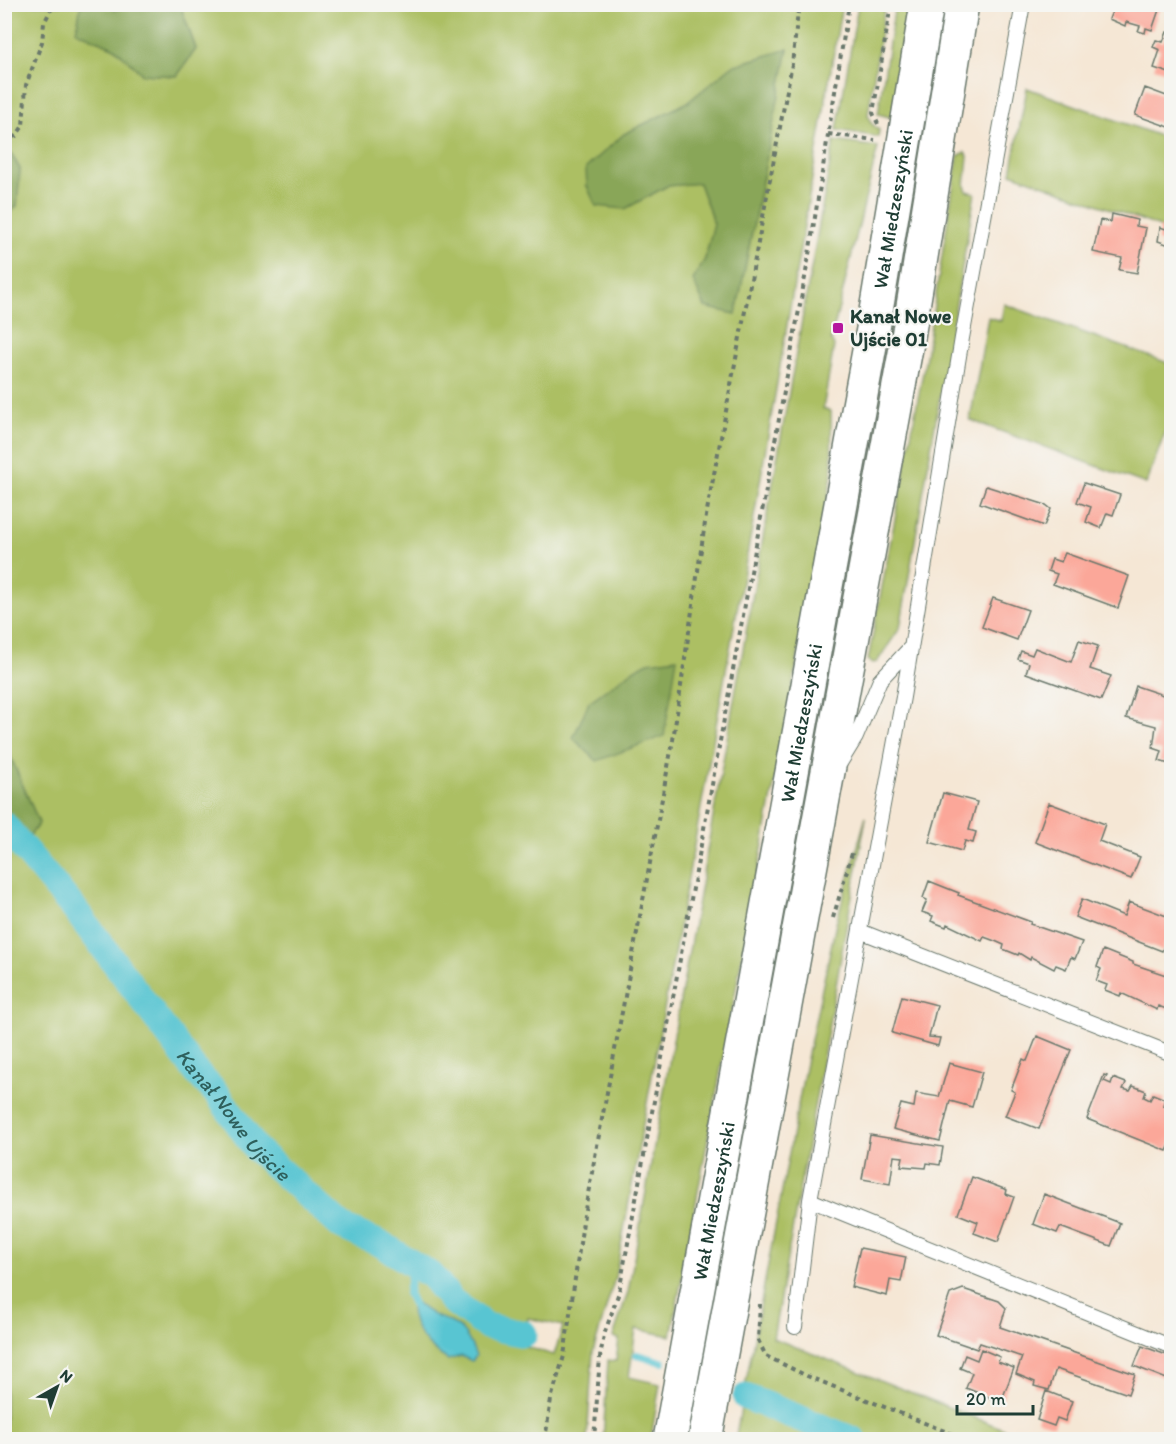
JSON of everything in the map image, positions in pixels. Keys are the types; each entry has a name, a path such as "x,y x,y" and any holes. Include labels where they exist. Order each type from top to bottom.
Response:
{"main road":[{"name":"Wał Miedzeszyński","path":"670,1440 873,329 927,4"},
{"name":"Wał Miedzeszyński","path":"705,1440 908,337 962,4"}],"lane":[{"path":"795,1327 810,1200 860,931 962,338 1023,4"},
{"path":"825,788 856,737 880,680 891,665 909,649"},
{"path":"860,931 1172,1054"},
{"path":"810,1200 1172,1347"}],"path":[{"path":"4,139 16,136 22,126 26,86 42,42 44,23 54,4"},
{"path":"545,1440 550,1400 564,1356 584,1215 673,740 706,516 790,76 799,4"},
{"path":"594,1440 602,1346 620,1292 799,308 849,4"},
{"path":"885,130 875,121 873,113 891,4"},
{"path":"828,134 863,139"},
{"path":"759,1298 762,1310 758,1340 766,1356 807,1376 967,1440"}],"green space":[{"path":"5,5 81,5 77,31 115,48 142,74 177,76 196,49 180,5 842,5 754,517 615,1278 593,1352 587,1439 5,1439 5,842 26,841 39,823 5,744 4,217 17,206 20,169 7,147 5,134","holes":["763,178 693,281 705,259 714,224 699,183 667,186 625,209 587,186","528,1318 563,1326 554,1355 523,1346"]},
{"path":"81,5 109,5 115,10 128,5 180,5 196,49 177,76 142,74 115,48 76,31"},
{"path":"858,5 885,5 868,115 871,123 879,130 878,137 837,130"},
{"path":"895,5 909,5 893,118 878,114"},
{"path":"788,49 736,314 705,307 693,280 705,259 714,224 699,183 667,186 625,209 596,206 587,186 586,168 624,134 688,102 732,66"},
{"path":"1027,88 1171,140 1171,231 1011,173"},
{"path":"5,134 7,147 20,169 17,206 5,217"},
{"path":"834,141 878,147 831,340 834,346 823,409 831,411 832,475 671,1336 636,1329 629,1377 660,1384 651,1439 603,1440 608,1360 616,1361 619,1339 613,1337 628,1292"},
{"path":"965,152 968,156 965,186 967,191 975,193 900,628 877,662 872,663 868,660 925,362 958,156"},
{"path":"1004,304 1171,364 1171,432 1166,430 1146,484 970,420 988,317 1001,321"},
{"path":"677,658 664,736 597,761 573,738 589,702 648,662"},
{"path":"5,744 39,823 26,841 5,842"},
{"path":"866,817 773,1338 1029,1439 738,1440 736,1435 805,1068 837,919"}],"water":[{"path":"417,1303 435,1316 457,1326 463,1332 476,1356 472,1361 461,1356 448,1360 428,1344 418,1331 412,1316 411,1308"}],"building":[{"path":"1115,4 1161,4 1152,30 1146,28 1145,33 1138,31 1140,26 1126,22 1125,26 1109,19"},
{"path":"1167,32 1172,34 1172,74 1154,68 1160,50 1153,47 1156,40 1163,42"},
{"path":"1145,88 1172,98 1172,128 1135,115"},
{"path":"1112,214 1137,220 1136,226 1146,228 1137,273 1119,270 1122,258 1093,252 1100,220 1111,222"},
{"path":"1160,227 1172,231 1172,246 1158,241"},
{"path":"1084,483 1120,495 1113,515 1107,513 1101,528 1086,522 1091,507 1077,502"},
{"path":"986,486 1046,505 1051,509 1044,526 980,503"},
{"path":"1065,553 1129,576 1118,608 1053,584 1057,574 1048,571 1052,559 1061,562"},
{"path":"993,598 1028,610 1017,640 982,627"},
{"path":"1079,640 1098,646 1090,669 1111,676 1101,700 1026,673 1029,663 1018,659 1021,651 1032,655 1035,648 1071,662"},
{"path":"1136,686 1172,698 1172,765 1159,761 1162,751 1153,748 1156,726 1126,718"},
{"path":"943,793 977,802 969,830 976,832 973,843 965,841 962,851 929,842"},
{"path":"1049,803 1105,824 1099,841 1140,857 1131,879 1035,842"},
{"path":"929,881 959,893 958,895 1031,922 1030,924 1082,942 1075,959 1071,957 1066,969 1056,965 1054,969 1031,957 1030,960 1019,953 1018,955 1003,949 1004,945 995,941 984,937 982,941 947,924 946,927 931,921 933,916 922,912 927,900 923,898"},
{"path":"1082,899 1124,916 1129,902 1172,918 1172,926 1162,951 1075,917"},
{"path":"1103,950 1133,962 1133,964 1172,977 1172,1011 1158,1006 1157,1010 1121,993 1120,996 1105,990 1107,985 1096,981 1101,969 1097,967"},
{"path":"902,996 937,1005 929,1037 940,1038 938,1046 892,1033"},
{"path":"1037,1036 1071,1050 1039,1129 1005,1116 1015,1092 1011,1090 1023,1059 1027,1061"},
{"path":"949,1063 982,1072 972,1107 950,1101 940,1141 893,1129 901,1104 914,1107 916,1093 939,1097"},
{"path":"1104,1075 1107,1076 1104,1081 1111,1084 1113,1078 1126,1083 1123,1089 1130,1091 1133,1086 1146,1091 1144,1097 1150,1100 1153,1094 1165,1099 1163,1105 1170,1107 1172,1103 1172,1140 1167,1151 1087,1119"},
{"path":"870,1135 943,1147 940,1165 927,1163 926,1168 901,1166 903,1157 894,1156 890,1184 862,1179"},
{"path":"972,1177 1007,1190 1006,1194 1014,1197 998,1242 974,1233 978,1222 958,1214"},
{"path":"1044,1194 1120,1223 1111,1246 1060,1227 1057,1233 1033,1224"},
{"path":"860,1248 906,1257 901,1282 890,1280 887,1296 851,1287"},
{"path":"963,1289 999,1301 1006,1308 1000,1327 1135,1374 1128,1394 1056,1369 1049,1390 1034,1386 1035,1382 1016,1374 1022,1357 980,1343 977,1349 936,1335 950,1294"},
{"path":"1142,1346 1172,1357 1169,1380 1134,1366"},
{"path":"981,1349 1000,1357 998,1362 1014,1368 1001,1402 966,1388 972,1373 960,1368 965,1355 977,1360"},
{"path":"1046,1391 1072,1401 1065,1421 1057,1418 1054,1426 1037,1420"}],"waterway":[{"name":"Kanał Nowe Ujście","path":"4,825 76,911 197,1073 218,1095 256,1149 342,1227 383,1245 432,1276 451,1300 486,1326 524,1334"},
{"path":"413,1264 408,1293 414,1306"},
{"name":"Kanał Nowe Ujście","path":"637,1355 662,1362"},
{"name":"Kanał Nowe Ujście","path":"746,1397 854,1440"}],"place":[{"name":"Kanał Nowe Ujście 01","path":"838,328"}]}
